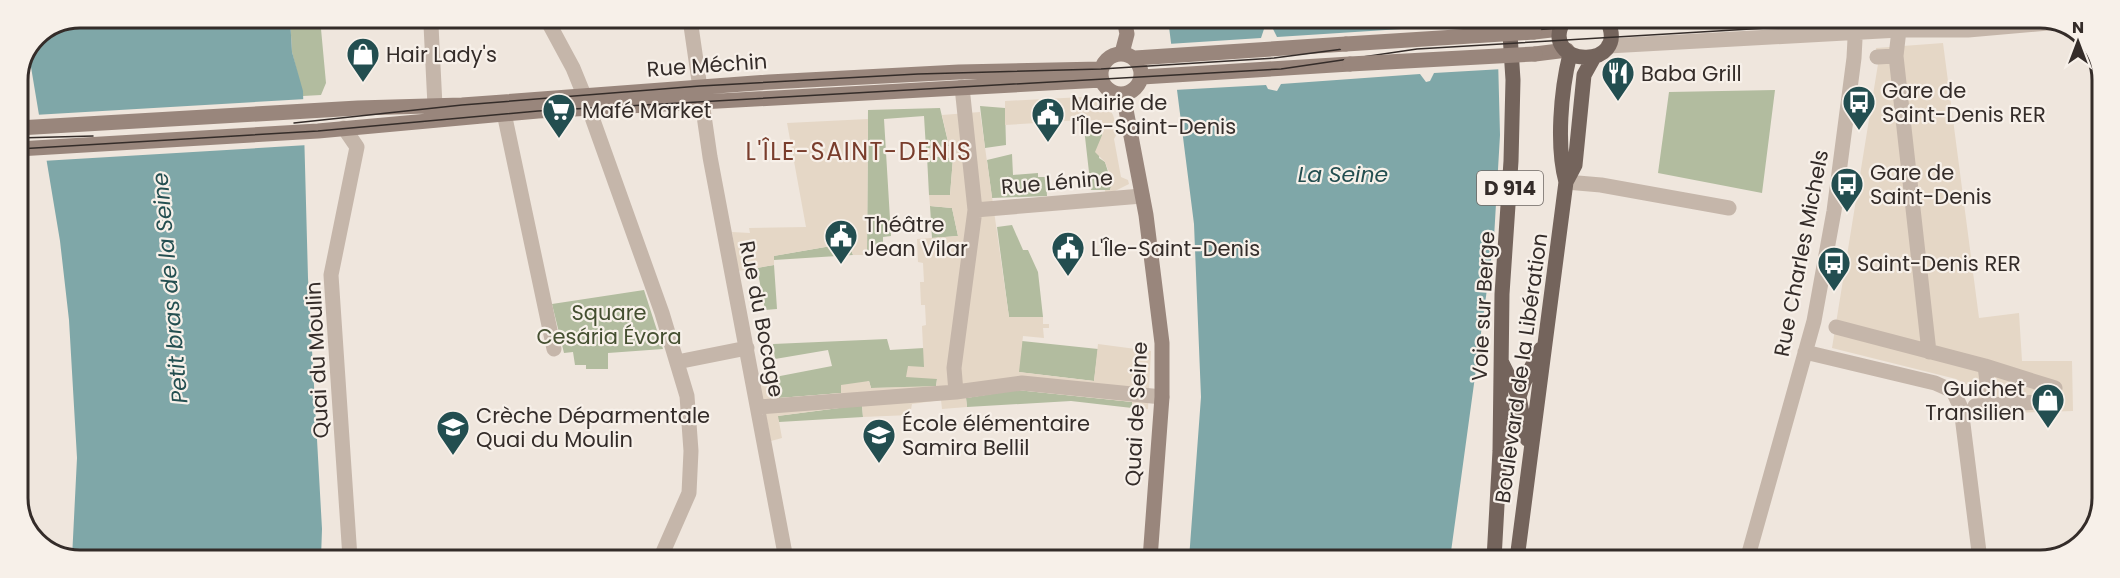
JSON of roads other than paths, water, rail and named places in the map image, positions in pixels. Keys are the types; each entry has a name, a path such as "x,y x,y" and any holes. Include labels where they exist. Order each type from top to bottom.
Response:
{"main road":[{"path":"1126,28 1129,56 1141,66 1142,77 1135,89 1123,94 1110,91 1102,74 1107,59 1129,56 1158,57 1534,32 1548,28"},
{"name":"Voie sur Berge","path":"1500,451 1500,357 1513,80 1510,28"},
{"path":"1562,28 1561,41 1568,52 1578,58 1594,57 1608,46 1611,28"},
{"path":"1142,77 1568,52"},
{"name":"Boulevard de la Libération","path":"1566,182 1561,164 1561,137 1568,52"},
{"name":"Boulevard de la Libération","path":"1518,550 1566,182 1575,165 1584,75 1594,57"},
{"name":"Rue Méchin","path":"28,127 317,111 586,102 918,74 1102,74"},
{"name":"Rue Méchin","path":"701,94 962,87 1102,74"},
{"name":"Quai de Seine","path":"1123,94 1142,196 1162,343 1162,397 1151,550"},
{"name":"Rue Méchin","path":"28,148 344,128 504,113 586,102"},
{"name":"D 914","path":"1500,451 1519,397 1546,338"},
{"name":"D 914","path":"1500,357 1519,397 1530,453"},
{"name":"Boulevard de la Libération","path":"1495,550 1500,451"}],"street":[{"path":"431,28 435,106"},
{"path":"551,28 573,68 586,102 662,313 687,396 690,429 689,493 664,550"},
{"name":"Rue du Bocage","path":"691,28 710,157 784,550"},
{"path":"1608,46 1831,28"},
{"name":"Rue Charles Michels","path":"1750,550 1814,321 1834,211 1856,28"},
{"path":"1878,28 1968,30 1991,28"},
{"path":"1899,30 1896,56 1929,352"},
{"path":"1877,57 1896,56"},
{"path":"956,392 954,368 975,210 962,87"},
{"path":"504,113 554,349"},
{"name":"Quai du Moulin","path":"344,128 357,147 332,275 349,550"},
{"path":"1566,182 1601,185 1729,208"},
{"name":"Rue Lénine","path":"975,210 1142,196"},
{"path":"1836,327 1985,366 2055,388"},
{"path":"677,362 747,348"},
{"path":"1805,352 1935,382 1953,390 1961,408 1979,550"},
{"path":"1985,366 1983,405 2038,402"},
{"path":"758,407 956,392 1022,382 1162,397"}],"water":[{"name":"Petit bras de la Seine","path":"81,28 291,28 292,52 303,91 308,278 321,550 72,549 77,458 69,320 60,241 31,66 37,52 44,44 61,32"},
{"name":"La Seine","path":"1169,28 1497,28 1500,135 1494,238 1451,550 1190,550 1201,397 1194,224"}],"tram line":[{"path":"294,123 462,105 700,86 918,74 1101,69 1274,58 1420,39 1560,28"},
{"path":"28,148 318,131 538,111 1281,69 1417,49 1767,28"},
{"path":"28,138 93,136"}],"place":[{"name":"Hair Lady's","path":"363,83"},
{"name":"Baba Grill","path":"1618,102"},
{"name":"Gare de Saint-Denis RER","path":"1859,131"},
{"name":"Mafé Market","path":"559,139"},
{"name":"Mairie de l'Île-Saint-Denis","path":"1048,143"},
{"name":"Gare de Saint-Denis","path":"1847,213"},
{"name":"Théâtre Jean Vilar","path":"841,265"},
{"name":"L'Île-Saint-Denis","path":"1068,277"},
{"name":"Saint-Denis RER","path":"1834,292"},
{"name":"Guichet Transilien","path":"2048,429"},
{"name":"Crèche Déparmentale Quai du Moulin","path":"453,456"},
{"name":"École élémentaire Samira Bellil","path":"879,464"}],"district":[{"name":"L'ÎLE-SAINT-DENIS","path":"859,151"}],"park label":[{"name":"Square Cesária Évora","path":"609,324"}]}
